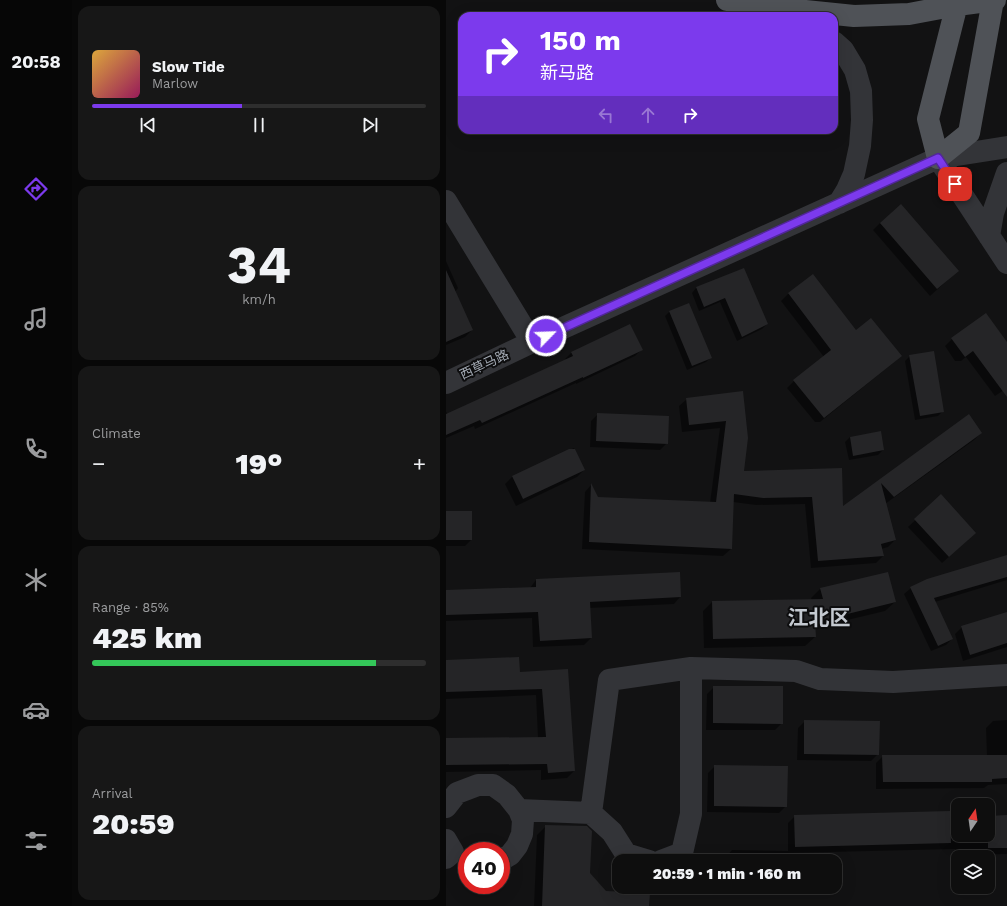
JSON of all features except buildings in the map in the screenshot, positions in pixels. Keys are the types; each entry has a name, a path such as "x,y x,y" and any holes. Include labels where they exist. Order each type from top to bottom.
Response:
{"main road":[{"path":"727,0 767,7 815,12"},
{"path":"838,14 854,16 909,14 958,2 994,0 968,133 938,158 928,119 958,2"}],"street":[{"path":"767,7 780,12"},
{"path":"838,46 855,70 861,91 862,120 860,146 854,174 839,203"},
{"name":"西草马路","path":"446,383 532,342 938,158 1007,147"},
{"path":"938,158 1007,263"},
{"path":"989,236 994,213 1007,173"},
{"path":"446,201 532,342"},
{"path":"679,854 682,853 691,814 691,668"},
{"path":"591,813 609,680 691,668 796,671 820,679 893,682 1007,675"},
{"path":"446,806 457,793 478,785 493,785 507,795 519,810 523,820 522,834 517,846 510,855"},
{"path":"519,810 591,813 612,832 626,854"}],"district":[{"name":"江北区","path":"819,618"}],"route":[{"path":"546,336 938,158 955,184"}]}
